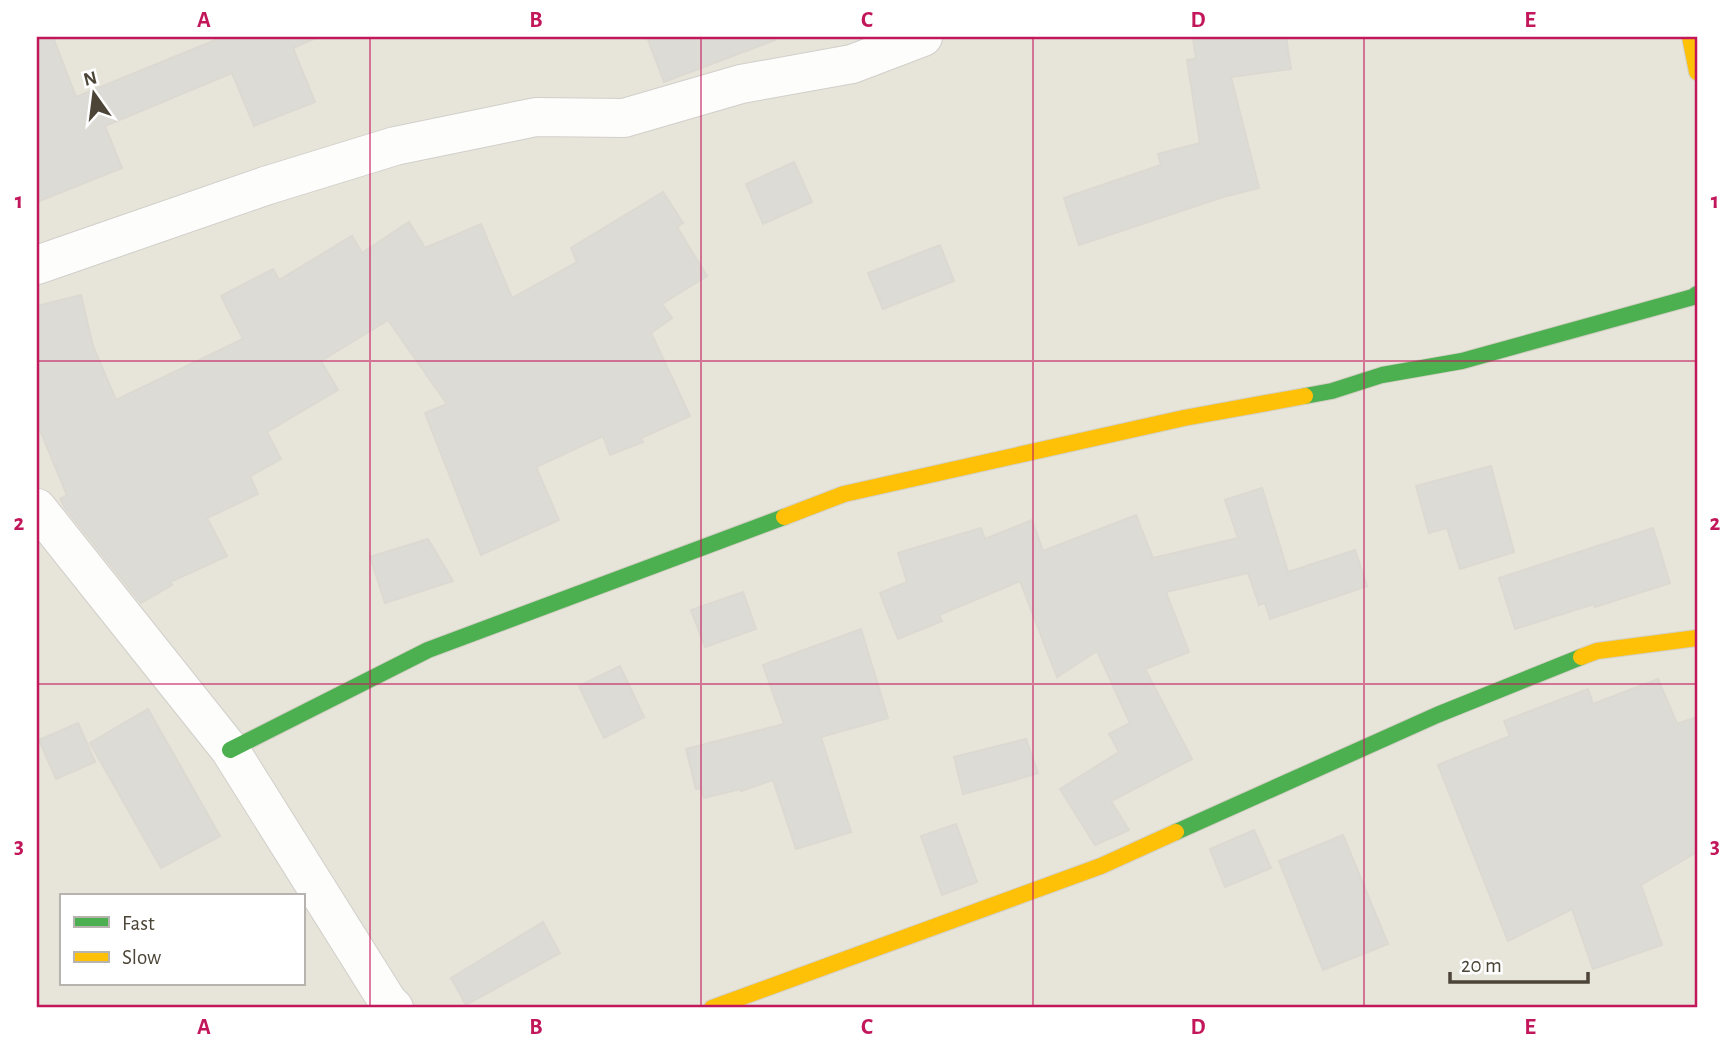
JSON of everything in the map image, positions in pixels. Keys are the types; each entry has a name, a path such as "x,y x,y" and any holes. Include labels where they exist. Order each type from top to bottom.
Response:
{"street":[{"path":"37,265 265,186 395,146 536,117 624,118 741,84 852,64 923,37"},
{"path":"1690,37 1697,72"},
{"path":"230,750 428,650 844,494 1184,418 1332,391 1382,375 1462,361 1697,294"},
{"path":"37,508 230,750 387,1002 394,1008"},
{"path":"712,1008 1101,866 1437,715 1597,651 1697,638"}],"shaded area":[{"path":"37,37 1697,37 1697,1008 37,1008"}],"building":[{"path":"37,37 53,37 76,97 218,39 217,37 318,37 293,48 315,102 254,126 232,73 105,126 122,168 37,202"},
{"path":"647,37 774,37 775,40 664,82"},
{"path":"1193,37 1286,37 1291,69 1231,77 1259,188 1223,197 1079,245 1064,198 1161,165 1158,154 1200,143 1187,60 1196,59"},
{"path":"794,162 812,202 763,224 746,184"},
{"path":"663,192 683,223 677,227 707,276 662,304 672,318 651,333 690,416 641,438 643,442 610,455 603,436 536,467 559,520 481,555 425,413 447,404 388,320 321,361 338,390 267,432 281,459 250,476 258,494 207,518 227,556 170,582 172,585 141,603 60,499 67,495 37,423 37,306 81,295 93,346 116,400 243,339 221,296 273,269 279,280 352,236 362,253 409,222 425,248 481,224 512,298 577,262 571,248"},
{"path":"940,245 954,281 883,309 868,273"},
{"path":"1491,466 1514,552 1460,569 1447,528 1429,533 1416,486"},
{"path":"1262,488 1288,572 1355,550 1367,586 1270,619 1265,603 1259,605 1248,573 1166,592 1189,652 1145,669 1192,759 1111,801 1129,830 1095,845 1060,789 1119,752 1109,734 1130,723 1097,651 1057,677 1020,581 939,615 942,621 898,639 880,593 907,582 898,553 981,528 985,539 1032,520 1043,551 1136,515 1153,558 1238,538 1225,500"},
{"path":"1653,528 1670,583 1515,629 1499,578"},
{"path":"428,539 453,581 385,603 370,557"},
{"path":"743,592 756,629 705,647 691,610"},
{"path":"861,629 888,718 821,737 851,832 796,849 773,780 741,791 740,789 704,798 701,788 696,789 686,749 784,724 763,665"},
{"path":"620,666 644,717 604,738 579,686"},
{"path":"1658,679 1677,724 1697,717 1697,852 1641,885 1662,945 1593,969 1572,909 1508,941 1438,765 1510,736 1504,721 1588,689 1593,704"},
{"path":"148,709 220,836 161,868 90,743"},
{"path":"78,723 95,762 56,779 39,740"},
{"path":"1026,739 1038,773 963,794 954,757"},
{"path":"956,824 977,882 942,895 921,836"},
{"path":"1254,830 1271,868 1225,887 1210,849"},
{"path":"1343,835 1388,944 1323,970 1279,861"},
{"path":"543,922 560,953 466,1005 451,978"}],"traffic: fast":[{"path":"1305,396 1332,391 1382,375 1462,361 1697,294"},
{"path":"230,750 428,650 784,517"},
{"path":"1176,832 1437,715 1581,657"}],"traffic: slow":[{"path":"1690,37 1697,72"},
{"path":"784,517 844,494 1184,418 1305,396"},
{"path":"1581,657 1597,651 1697,638"},
{"path":"712,1008 1101,866 1176,832"}]}
